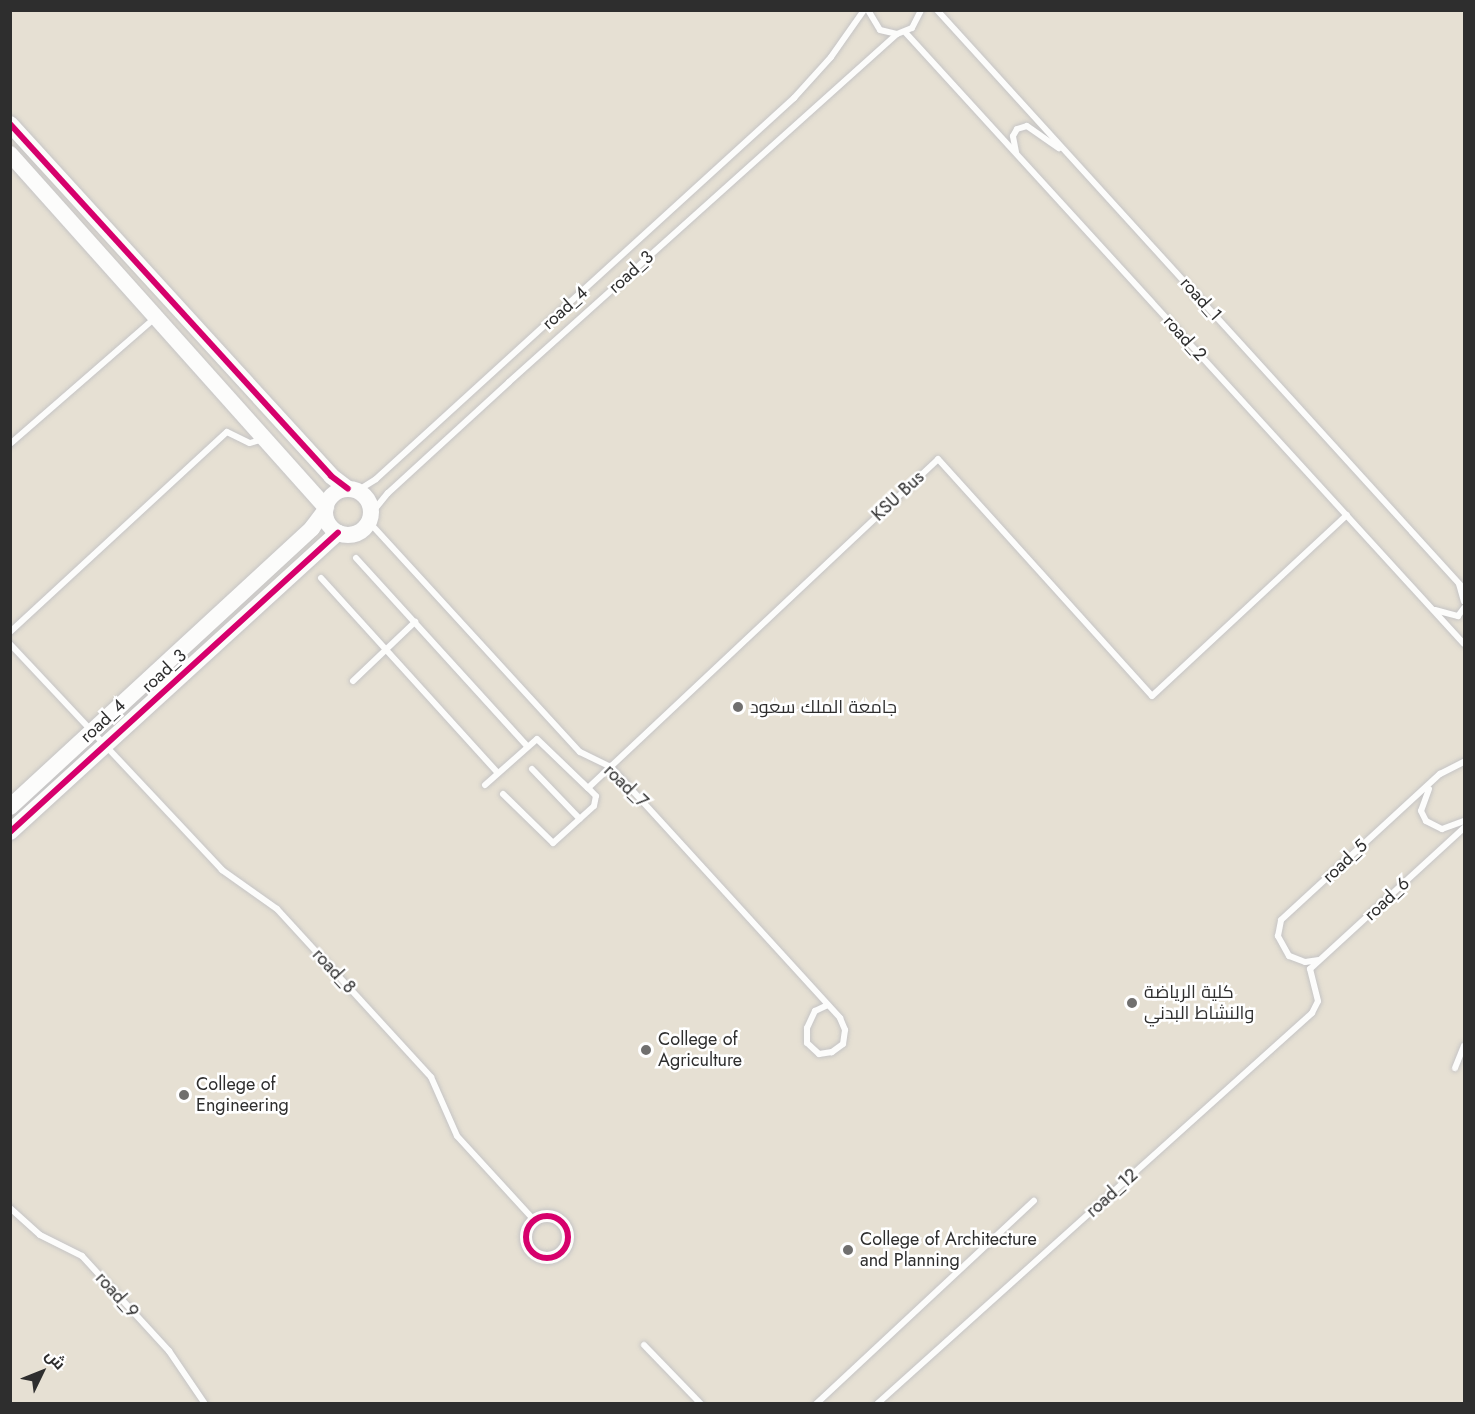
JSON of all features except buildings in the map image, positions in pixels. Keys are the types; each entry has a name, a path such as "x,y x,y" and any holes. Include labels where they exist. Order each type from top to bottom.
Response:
{"street":[{"path":"10,124 331,476 368,501 370,518 359,532 338,533 328,524 325,509 266,438 10,154"},
{"path":"325,509 335,493 352,490"},
{"name":"road_4","path":"10,807 312,528 325,509"},
{"name":"road_3","path":"10,832 338,533"}],"lane":[{"path":"866,10 880,30 897,34 905,32 918,21 921,10"},
{"name":"road_4","path":"352,490 376,480 794,98 831,57 866,10"},
{"name":"road_1","path":"937,10 1464,589"},
{"name":"road_2","path":"905,32 1464,644"},
{"name":"road_3","path":"370,518 388,493 500,390 897,34"},
{"path":"1017,154 1012,136 1017,129 1027,126 1069,155"},
{"path":"10,444 157,317"},
{"path":"10,632 227,432 250,443 266,438"},
{"name":"KSU Bus","path":"588,788 938,459 1152,696 1347,515"},
{"name":"road_7","path":"370,518 580,752 610,767 828,1005 844,1024 846,1035 837,1050 819,1054 807,1043 807,1028 815,1011 828,1005"},
{"path":"356,558 526,745"},
{"path":"321,578 498,773"},
{"path":"1458,582 1464,601"},
{"path":"1432,608 1458,616 1464,608"},
{"path":"353,681 415,622"},
{"name":"road_8","path":"10,644 222,870 277,909 431,1077 457,1136 534,1220"},
{"path":"485,784 526,745 537,739 546,744 588,788 596,801 554,843 503,794"},
{"name":"road_5","path":"1318,960 1305,962 1289,956 1278,936 1281,920 1440,774 1464,762"},
{"path":"532,769 580,819"},
{"path":"1440,774 1425,794 1421,811 1426,821 1442,829 1464,820"},
{"name":"road_6","path":"1310,969 1464,828"},
{"name":"road_12","path":"878,1404 1312,1013 1318,1001 1310,969"},
{"path":"1455,1068 1464,1046"},
{"path":"816,1404 1034,1201"},
{"name":"road_9","path":"10,1208 40,1235 82,1256 169,1351 205,1404"},
{"path":"645,1345 701,1404"}],"shaded area":[{"name":"جامعة الملك سعود","path":"10,11 1464,11 1464,1403 11,1403"}],"cycle path":[{"path":"10,124 331,476 348,489"},
{"path":"10,832 338,533"},
{"path":"547,1216 555,1217 562,1222 567,1229 568,1237 567,1245 562,1252 555,1257 547,1258 539,1257 532,1252 527,1245 526,1237 527,1229 532,1222 539,1217 547,1216"}],"place":[{"name":"جامعة الملك سعود","path":"738,707"},
{"name":"كلية الرياضة والنشاط البدني","path":"1132,1003"},
{"name":"College of Agriculture","path":"646,1050"},
{"name":"College of Engineering","path":"184,1095"},
{"name":"College of Architecture and Planning","path":"848,1250"}]}
